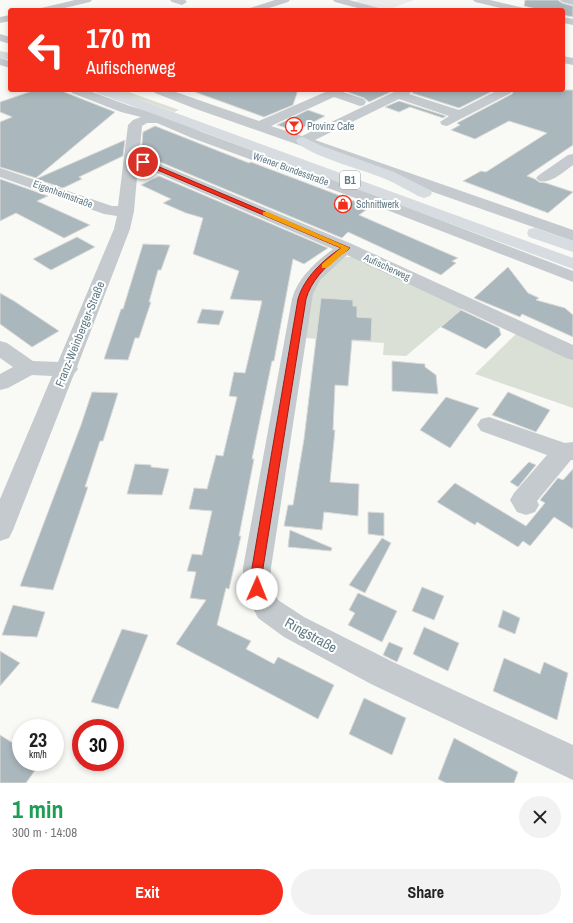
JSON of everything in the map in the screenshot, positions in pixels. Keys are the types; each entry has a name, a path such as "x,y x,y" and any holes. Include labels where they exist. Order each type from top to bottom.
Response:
{"main road":[{"path":"94,92 118,101 126,109"},
{"name":"Wiener Bundesstraße","path":"106,92 396,202 573,264"},
{"name":"Wiener Bundesstraße","path":"140,92 573,247"},
{"path":"303,141 317,149 389,175 424,193"}],"street":[{"path":"53,8 87,0"},
{"path":"258,8 285,0"},
{"path":"478,0 512,8"},
{"path":"502,6 515,0"},
{"path":"565,0 573,2"},
{"path":"74,3 88,8"},
{"path":"347,3 369,8"},
{"name":"Wiener Bundesstraße","path":"81,92 126,109 160,119 197,135 396,202 573,277"},
{"path":"165,92 573,236"},
{"path":"447,122 503,92"},
{"path":"259,126 333,93 360,102"},
{"path":"337,124 331,122 339,112 360,102 374,93 399,94 460,115"},
{"path":"303,141 399,94"},
{"name":"Franz-Weinberger-Straße","path":"0,530 67,369 122,229 126,211 134,130 130,115 126,109"},
{"path":"134,130 135,125 141,121 160,119"},
{"path":"318,133 374,154"},
{"path":"544,178 573,158"},
{"name":"Aufischerweg","path":"131,162 143,162 346,248 573,353"},
{"name":"Eigenheimstraße","path":"0,172 110,211 126,211"},
{"name":"Ringstraße","path":"346,248 312,277 305,287 257,568 257,589 268,609 294,627 382,673 573,763"},
{"path":"0,348 28,368"},
{"path":"0,383 28,368 67,369"},
{"path":"489,425 569,451 523,500 526,505"}],"shaded area":[{"path":"359,0 414,0 392,8 379,8 354,2"},
{"path":"117,92 129,92 179,110 174,112"},
{"path":"345,257 354,257 463,308 406,356 383,355 384,343 305,338 310,300 318,280"},
{"path":"517,333 573,359 573,408 475,374"}],"building":[{"path":"525,0 558,0 562,3 573,6 573,17 565,15 565,8 532,8 524,6"},
{"path":"565,90 573,90 573,145 527,176 539,182 573,192 548,213 463,181 481,171 486,172 547,133 509,121 475,139 451,130 460,125 457,123 512,94 513,92 565,92"},
{"path":"29,92 64,92 115,112 36,178 0,167 0,122 12,117 0,112 0,102"},
{"path":"195,92 297,92 293,105 264,117"},
{"path":"348,92 391,92 369,102 364,98"},
{"path":"413,92 491,92 459,108 412,93"},
{"path":"399,101 446,116 443,118 410,107 399,112 385,107"},
{"path":"308,110 325,116 296,131 277,125"},
{"path":"155,126 249,163 251,162 370,207 359,215 458,258 452,261 456,263 441,275 348,232 342,238 141,154 143,132"},
{"path":"125,140 123,156 79,177 82,179 63,188 36,179"},
{"path":"159,176 328,248 304,264 293,259 274,361 272,361 252,459 254,459 239,536 241,536 229,589 226,588 217,625 251,641 246,649 274,664 278,657 334,685 318,719 176,644 206,600 190,598 196,572 187,571 192,554 202,555 212,511 189,509 194,488 207,489 216,455 223,456 237,397 229,396 234,372 245,373 262,301 230,299 239,271 193,254 203,218 186,213 163,203 171,199 141,185"},
{"path":"0,179 48,196 37,201 90,225 64,238 16,213 0,221"},
{"path":"77,237 95,247 51,270 33,259"},
{"path":"143,244 170,245 161,270 158,270 149,302 151,302 139,338 135,338 128,360 104,359 121,309 123,309"},
{"path":"508,267 528,293 539,298 536,300 565,308 573,315 573,337 522,314 520,317 474,298"},
{"path":"0,293 59,331 32,347 0,324"},
{"path":"321,298 353,300 353,306 357,306 357,317 372,318 371,341 352,340 348,386 335,385 333,430 335,430 330,482 359,484 358,516 324,512 322,530 284,526 288,505 293,505 304,439"},
{"path":"202,309 224,311 219,325 197,323"},
{"path":"461,310 499,328 501,335 486,349 441,327"},
{"path":"392,361 425,364 425,367 436,375 438,394 392,391"},
{"path":"92,392 118,393 103,441 100,441 85,487 88,487 53,590 20,586 81,425"},
{"path":"508,392 550,410 536,432 492,415"},
{"path":"446,397 479,408 450,448 420,430"},
{"path":"529,462 536,465 518,487 510,482"},
{"path":"135,464 151,465 151,467 169,469 162,495 127,494"},
{"path":"573,469 573,529 554,517 530,546 523,541 518,547 477,522 475,525 437,502 455,483 526,526 545,503 540,500 558,478 563,480"},
{"path":"368,512 384,513 384,536 368,534"},
{"path":"290,530 332,548 331,551 288,547"},
{"path":"382,538 391,543 365,593 349,585"},
{"path":"422,587 444,596 434,620 412,611"},
{"path":"358,593 397,611 382,642 348,625 355,613 349,610"},
{"path":"13,605 45,612 37,637 2,635"},
{"path":"503,610 520,618 515,634 498,627"},
{"path":"424,627 459,643 448,671 413,654"},
{"path":"122,629 148,635 118,709 91,702"},
{"path":"389,642 403,648 397,662 383,655"},
{"path":"0,651 20,663 0,686"},
{"path":"504,658 540,674 544,662 568,673 557,720 493,691"},
{"path":"364,698 406,718 392,755 349,734"},
{"path":"0,735 12,742 12,771 35,771 26,783 0,783"},
{"path":"454,738 518,772 514,783 446,783 438,779"}],"slow traffic":[{"path":"265,213 346,248 324,266"}],"place":[{"name":"Provinz Cafe","path":"294,126"},
{"name":"Schnittwerk","path":"343,204"}],"route":[{"path":"143,162 346,248 312,277 305,287 257,568 257,589"}]}
